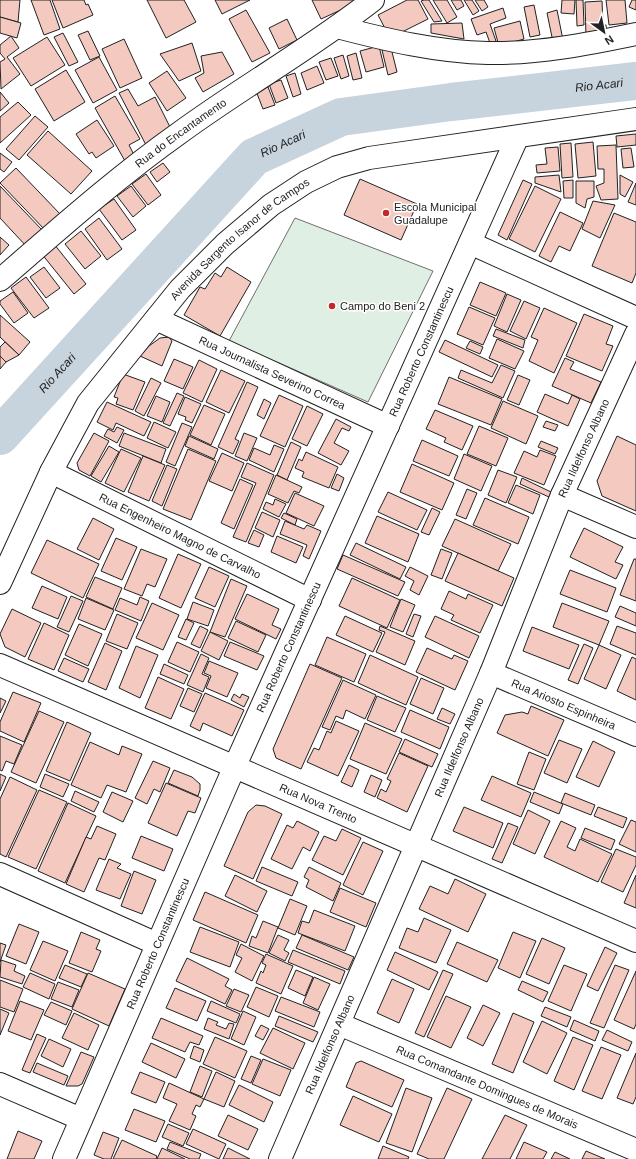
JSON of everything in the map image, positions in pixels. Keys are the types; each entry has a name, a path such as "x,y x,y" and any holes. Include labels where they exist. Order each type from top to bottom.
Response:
{"street":[{"name":"Rua do Encantamento","path":"0,280 119,178 178,134 338,27 373,0"},
{"path":"338,27 397,42 460,51 489,53 541,49 606,40 636,34"},
{"name":"Avenida Sargento Isanor de Campos","path":"0,584 51,472 88,403 118,363 180,289 224,244 271,205 306,182 337,167 369,158 517,138 636,119"},
{"name":"Rua Roberto Constantinescu","path":"64,1159 234,768 517,138"},
{"path":"470,243 636,318"},
{"name":"Rua Journalista Severino Correa","path":"156,319 388,426"},
{"name":"Rua Ildelfonso Albano","path":"280,1159 491,673 562,495 636,334"},
{"name":"Rua Engenheiro Magno de Carvalho","path":"51,472 310,600"},
{"path":"562,495 636,528"},
{"name":"Rua Nova Trento","path":"0,665 234,768 636,941"},
{"name":"Rua Ariosto Espinheira","path":"491,673 636,735"},
{"path":"0,874 157,944"},
{"name":"Rua Comandante Domingues de Morais","path":"339,1024 636,1150"},
{"path":"0,1084 81,1119"}],"green space":[{"name":"Campo do Beni 2","path":"295,218 433,271 368,402 229,341"}],"building":[{"path":"0,0 20,0 18,22 0,17"},
{"path":"31,0 50,0 60,29 44,35"},
{"path":"52,0 84,0 86,5 88,4 93,15 63,28"},
{"path":"147,0 184,0 196,22 166,38"},
{"path":"215,0 250,0 222,14"},
{"path":"312,0 354,0 356,3 321,19"},
{"path":"407,0 418,0 428,19 390,38 378,15"},
{"path":"429,0 442,21 434,22 421,1"},
{"path":"433,0 447,0 457,17 447,23"},
{"path":"451,0 461,0 464,6 457,10"},
{"path":"464,0 472,0 479,11 473,15"},
{"path":"475,0 484,0 488,7 482,11"},
{"path":"562,0 575,0 574,14 561,13"},
{"path":"576,0 583,0 584,25 577,26"},
{"path":"606,0 625,0 627,23 609,25"},
{"path":"632,0 636,0 636,10 629,7"},
{"path":"602,1 603,25 606,25 607,38 586,38 585,2"},
{"path":"534,5 540,35 530,37 524,7"},
{"path":"503,8 506,18 490,24 496,41 490,43 486,32 477,35 471,19"},
{"path":"246,10 270,53 252,62 229,19"},
{"path":"557,10 563,40 553,42 547,13"},
{"path":"0,17 21,23 17,38 0,33"},
{"path":"287,19 297,40 279,49 269,28"},
{"path":"520,21 524,39 499,46 494,28"},
{"path":"462,23 464,39 431,33 431,24"},
{"path":"88,31 100,56 90,60 78,35"},
{"path":"63,33 78,62 69,66 54,37"},
{"path":"11,36 19,48 7,57 20,74 1,89 0,62 5,59 0,53 0,45"},
{"path":"47,37 65,65 31,86 13,58"},
{"path":"124,39 142,78 120,88 102,49"},
{"path":"192,43 201,71 179,81 160,54"},
{"path":"379,46 384,67 366,72 360,51"},
{"path":"391,48 397,72 388,75 382,50"},
{"path":"222,52 234,74 203,92 195,78 204,73 201,56"},
{"path":"356,53 362,78 353,80 347,56"},
{"path":"343,55 349,76 341,79 334,58"},
{"path":"99,57 117,90 93,103 75,70"},
{"path":"331,58 338,76 326,80 319,62"},
{"path":"317,66 324,83 307,90 301,73"},
{"path":"66,70 85,102 54,121 35,89"},
{"path":"167,71 186,98 167,111 149,83"},
{"path":"295,73 301,94 293,97 286,76"},
{"path":"281,80 288,98 276,103 269,84"},
{"path":"268,87 275,105 263,109 256,91"},
{"path":"128,89 138,106 155,97 172,131 146,145 119,93"},
{"path":"0,92 9,103 0,111"},
{"path":"115,96 140,139 129,145 134,155 125,161 95,108"},
{"path":"18,102 31,115 0,143 0,117"},
{"path":"35,116 48,127 19,160 6,149"},
{"path":"97,120 114,146 96,158 92,152 89,154 76,134"},
{"path":"48,131 92,171 71,194 27,155"},
{"path":"636,134 636,145 617,147 616,136"},
{"path":"593,142 596,176 578,178 575,144"},
{"path":"571,143 573,177 562,178 560,144"},
{"path":"616,145 618,199 601,200 596,186 604,183 604,169 598,169 597,146"},
{"path":"558,147 560,171 537,173 536,165 547,164 545,148"},
{"path":"631,148 634,167 623,168 621,149"},
{"path":"0,153 12,162 4,172 0,169"},
{"path":"163,163 170,172 157,182 150,172"},
{"path":"16,168 62,216 46,231 0,183"},
{"path":"146,174 161,195 148,205 132,184"},
{"path":"559,175 561,192 535,183 535,177"},
{"path":"620,175 633,182 625,197 620,194"},
{"path":"360,179 417,204 401,240 344,215"},
{"path":"523,180 532,184 507,240 498,235"},
{"path":"573,180 573,198 564,198 563,181"},
{"path":"576,181 594,181 594,197 587,199 585,208 576,203"},
{"path":"636,183 636,205 628,202"},
{"path":"0,186 43,231 27,247 0,218"},
{"path":"131,186 146,206 133,217 117,196"},
{"path":"535,186 561,199 535,252 509,239"},
{"path":"114,199 136,230 122,240 99,209"},
{"path":"593,201 615,205 600,238 582,229"},
{"path":"560,212 583,223 570,251 559,246 551,262 539,256"},
{"path":"614,213 636,222 636,273 632,283 592,266"},
{"path":"99,218 122,249 107,260 85,229"},
{"path":"81,231 101,256 85,269 65,244"},
{"path":"0,237 9,245 0,255"},
{"path":"54,244 86,284 74,294 41,253"},
{"path":"44,267 60,288 46,298 30,277"},
{"path":"227,267 251,282 220,336 184,315 200,287 205,289 215,273 221,277"},
{"path":"26,277 49,308 34,318 11,288"},
{"path":"480,282 506,293 496,316 470,305"},
{"path":"13,292 28,313 14,323 0,304 0,301"},
{"path":"507,294 521,300 507,332 494,326"},
{"path":"524,301 540,308 526,339 510,331"},
{"path":"469,307 495,318 483,345 457,334"},
{"path":"544,308 577,323 554,373 529,361 538,340 531,337"},
{"path":"584,314 613,326 606,344 613,346 602,371 566,356"},
{"path":"0,315 30,342 19,355 0,337"},
{"path":"496,329 525,340 523,348 493,336"},
{"path":"169,337 172,341 162,366 140,356 149,346 160,338"},
{"path":"497,339 524,351 515,369 489,358"},
{"path":"445,340 498,365 492,377 439,352"},
{"path":"470,341 483,347 480,354 466,348"},
{"path":"5,342 19,355 6,362 0,356 0,347"},
{"path":"0,356 6,362 0,369"},
{"path":"565,358 574,362 570,369 601,382 591,403 552,386"},
{"path":"174,359 193,367 183,389 164,381"},
{"path":"199,360 217,369 202,402 183,393"},
{"path":"501,365 515,371 503,398 458,378 461,370 492,383"},
{"path":"221,370 245,381 229,413 206,402"},
{"path":"123,374 145,382 133,410 116,404 118,398 114,397"},
{"path":"518,375 530,380 519,405 507,400"},
{"path":"449,377 502,399 491,425 438,404"},
{"path":"151,378 161,383 144,416 135,411"},
{"path":"247,382 258,387 235,439 239,441 233,454 218,447"},
{"path":"177,393 184,396 170,426 163,423"},
{"path":"545,394 568,404 572,395 580,399 568,426 537,412"},
{"path":"279,395 303,406 285,447 260,436"},
{"path":"156,396 170,402 162,422 147,416"},
{"path":"185,397 201,404 192,423 185,420 186,417 178,414"},
{"path":"264,399 271,403 264,419 257,415"},
{"path":"503,401 538,416 526,444 491,428"},
{"path":"107,402 151,422 144,436 116,423 113,430 97,422"},
{"path":"204,405 225,414 211,445 190,435"},
{"path":"307,406 323,414 307,446 292,439"},
{"path":"435,410 473,426 462,450 444,442 446,438 426,429"},
{"path":"336,419 351,427 349,431 342,428 334,443 349,451 341,465 318,453"},
{"path":"546,421 558,425 555,431 543,427"},
{"path":"154,422 176,432 168,448 147,438"},
{"path":"182,423 192,427 175,466 166,462"},
{"path":"479,426 508,438 496,466 467,454"},
{"path":"117,427 124,430 117,443 104,436 108,429 114,432"},
{"path":"94,433 109,441 90,476 79,470 77,463"},
{"path":"124,433 166,449 161,463 119,446"},
{"path":"244,433 257,438 247,461 235,456"},
{"path":"189,436 218,449 214,459 185,446"},
{"path":"617,436 636,445 636,511 602,496 597,481"},
{"path":"422,440 458,456 449,476 413,461"},
{"path":"541,441 558,448 555,454 538,447"},
{"path":"291,442 301,447 287,480 277,475"},
{"path":"274,445 284,449 274,472 249,460 254,448 270,455"},
{"path":"109,446 119,452 101,482 91,476"},
{"path":"121,449 141,458 124,492 105,483"},
{"path":"188,449 216,461 191,520 163,509"},
{"path":"540,450 556,456 544,485 514,473 524,451 537,457"},
{"path":"306,452 338,467 329,488 302,477 304,472 295,468 299,459 302,461"},
{"path":"222,453 244,463 232,491 209,481"},
{"path":"464,454 492,466 481,491 454,479"},
{"path":"143,456 165,465 149,501 128,492"},
{"path":"247,463 274,475 246,542 233,537 256,483 241,477"},
{"path":"412,464 454,483 442,510 400,492"},
{"path":"167,465 177,469 162,506 152,501"},
{"path":"498,470 517,477 506,503 488,495"},
{"path":"337,474 344,478 339,491 331,488"},
{"path":"276,475 302,487 299,493 294,491 288,503 268,494"},
{"path":"522,478 551,492 549,497 520,484"},
{"path":"240,479 253,485 234,529 221,523"},
{"path":"516,485 540,495 533,514 508,503"},
{"path":"467,489 477,493 466,519 456,515"},
{"path":"388,492 427,510 417,530 378,512"},
{"path":"295,493 324,506 314,526 286,513"},
{"path":"485,498 529,517 518,544 473,525"},
{"path":"275,499 286,504 279,517 263,509 266,502 273,505"},
{"path":"432,508 440,512 429,535 421,532"},
{"path":"262,512 280,520 273,537 255,528"},
{"path":"284,513 297,519 295,525 281,518"},
{"path":"377,516 419,534 408,562 365,543"},
{"path":"93,518 114,529 99,560 77,549"},
{"path":"455,519 511,544 498,571 442,546"},
{"path":"285,521 304,529 307,525 321,531 309,559 303,556 307,545 280,534"},
{"path":"584,528 623,547 615,562 623,565 616,579 570,557"},
{"path":"254,530 264,535 259,547 248,543"},
{"path":"277,536 303,547 296,563 271,552"},
{"path":"116,538 137,547 122,580 101,571"},
{"path":"47,540 99,564 83,598 31,573"},
{"path":"356,543 406,567 400,579 350,555"},
{"path":"141,549 167,559 155,587 147,584 142,596 124,589"},
{"path":"441,549 452,553 442,579 431,575"},
{"path":"458,553 514,578 502,606 445,581"},
{"path":"178,554 201,564 181,608 159,598"},
{"path":"343,555 405,582 398,596 337,569"},
{"path":"634,559 636,559 636,601 620,595"},
{"path":"209,567 229,576 215,607 195,598"},
{"path":"410,567 428,576 419,595 410,590 414,581 405,576"},
{"path":"570,570 616,588 607,612 560,594"},
{"path":"95,577 122,588 113,609 86,597"},
{"path":"352,578 400,600 387,628 339,606"},
{"path":"231,579 247,586 225,637 210,632"},
{"path":"42,586 67,597 58,619 32,608"},
{"path":"449,591 466,599 468,594 493,605 480,633 451,620 454,615 441,609"},
{"path":"247,594 279,609 272,625 281,629 276,639 235,619"},
{"path":"71,596 83,601 69,632 57,627"},
{"path":"140,597 149,601 141,621 115,610 120,598 137,605"},
{"path":"86,598 114,610 105,630 78,619"},
{"path":"401,599 415,605 403,632 390,627"},
{"path":"193,602 214,610 208,626 187,619"},
{"path":"152,603 179,615 163,650 136,638"},
{"path":"562,603 609,621 599,645 553,627"},
{"path":"620,606 636,613 636,626 615,617"},
{"path":"12,609 41,623 25,657 5,647 0,634"},
{"path":"117,614 138,623 127,649 106,641"},
{"path":"414,614 421,616 413,637 406,634"},
{"path":"345,616 382,633 373,652 336,635"},
{"path":"435,616 479,636 469,658 425,637"},
{"path":"186,619 194,623 186,640 178,637"},
{"path":"236,621 266,635 258,652 228,638"},
{"path":"44,623 69,635 54,670 28,659"},
{"path":"79,624 102,634 88,666 65,655"},
{"path":"200,626 208,630 200,648 191,644"},
{"path":"380,626 415,641 405,665 376,652 385,632 379,630"},
{"path":"617,626 636,633 636,655 610,644"},
{"path":"532,627 579,645 569,669 523,651"},
{"path":"210,632 228,641 219,660 201,651"},
{"path":"327,637 366,654 354,682 315,665"},
{"path":"177,642 199,652 190,672 168,662"},
{"path":"230,642 264,656 257,670 224,656"},
{"path":"105,643 122,651 106,690 88,682"},
{"path":"584,644 593,648 578,684 568,680"},
{"path":"599,645 621,655 606,689 584,679"},
{"path":"136,646 158,655 140,698 119,688"},
{"path":"427,648 452,659 454,655 468,661 455,690 416,672"},
{"path":"201,654 209,658 202,674 209,677 203,692 187,685"},
{"path":"370,655 418,677 406,705 358,683"},
{"path":"632,657 636,659 636,700 617,691"},
{"path":"64,658 89,669 83,682 58,671"},
{"path":"209,661 238,673 227,697 206,688 211,676 204,673"},
{"path":"164,664 188,675 184,684 160,674"},
{"path":"310,664 342,678 301,769 276,758 273,749"},
{"path":"158,677 184,689 171,719 145,708"},
{"path":"421,678 444,688 433,714 410,704"},
{"path":"343,680 376,695 365,719 346,710 343,719 336,716 330,730 322,727"},
{"path":"188,688 202,694 194,712 180,706"},
{"path":"13,692 41,703 24,742 0,731 0,722"},
{"path":"205,693 244,710 232,736 203,723 200,731 190,726"},
{"path":"234,694 240,698 242,694 249,697 244,707 231,700"},
{"path":"377,696 406,708 395,732 367,720"},
{"path":"0,698 6,701 0,713"},
{"path":"531,706 564,720 548,756 497,733 505,715 522,712 528,714"},
{"path":"442,708 455,714 450,724 437,719"},
{"path":"410,710 449,727 440,749 401,732"},
{"path":"39,711 64,722 36,783 11,772"},
{"path":"336,721 359,731 338,776 307,762 314,748 319,750 327,731 331,733"},
{"path":"67,722 91,733 70,781 46,771"},
{"path":"365,723 402,739 386,774 350,759"},
{"path":"0,736 22,745 14,764 6,761 2,771 0,770"},
{"path":"405,739 438,754 432,767 399,752"},
{"path":"559,740 582,749 567,783 544,773"},
{"path":"593,741 615,752 599,787 576,777"},
{"path":"90,742 119,755 122,746 142,754 126,792 107,785 101,798 71,785"},
{"path":"529,752 546,759 534,790 517,784"},
{"path":"399,753 428,766 407,812 377,798 381,789 386,792 391,781 387,779"},
{"path":"153,761 170,768 160,792 154,789 147,804 135,798"},
{"path":"349,765 359,770 352,787 341,782"},
{"path":"174,770 192,777 200,784 198,796 168,783"},
{"path":"0,774 6,777 0,791"},
{"path":"45,774 69,784 63,797 40,787"},
{"path":"371,775 382,780 375,797 364,792"},
{"path":"492,776 531,793 521,817 481,800"},
{"path":"10,777 37,790 6,857 0,854 0,799"},
{"path":"166,783 201,798 195,813 188,811 177,836 148,823"},
{"path":"39,790 67,802 36,869 8,857"},
{"path":"75,791 99,802 94,812 71,801"},
{"path":"112,792 133,801 123,822 103,812"},
{"path":"534,792 563,804 559,814 530,802"},
{"path":"565,793 595,805 591,815 561,803"},
{"path":"68,803 96,816 65,883 38,871"},
{"path":"256,805 265,806 282,814 253,879 224,866 248,812"},
{"path":"464,807 503,823 493,848 453,831"},
{"path":"598,807 627,818 623,828 594,816"},
{"path":"528,810 550,821 535,854 513,844"},
{"path":"631,820 636,822 636,852 619,844"},
{"path":"297,821 319,832 310,851 303,847 292,869 271,859 287,825 293,828"},
{"path":"561,821 576,828 567,847 575,851 580,839 612,854 598,882 544,857"},
{"path":"508,823 518,827 502,863 492,859"},
{"path":"97,826 116,834 105,860 99,858 84,892 66,884 86,837 91,839"},
{"path":"585,828 615,840 611,850 581,838"},
{"path":"342,829 361,838 343,875 312,860 324,836 336,841"},
{"path":"141,836 173,849 164,871 132,858"},
{"path":"363,842 383,851 363,895 343,885"},
{"path":"616,849 636,857 636,865 623,892 601,882"},
{"path":"109,859 121,864 117,868 131,874 120,899 96,890"},
{"path":"262,867 298,882 292,896 256,881"},
{"path":"309,867 341,883 333,901 306,887 309,880 304,877"},
{"path":"134,871 156,880 142,914 121,906"},
{"path":"235,875 267,891 257,912 225,896"},
{"path":"636,875 636,908 624,903"},
{"path":"455,879 486,894 468,932 419,909 430,886 448,894"},
{"path":"340,888 376,903 366,927 330,912"},
{"path":"205,892 258,915 246,943 193,920"},
{"path":"290,899 307,906 295,935 278,928"},
{"path":"314,910 355,926 345,951 298,933 302,921 309,923"},
{"path":"424,918 451,930 436,963 399,948 407,928 418,932"},
{"path":"263,921 278,927 268,953 249,946 252,936 256,938"},
{"path":"19,924 39,932 26,964 6,956"},
{"path":"200,927 239,942 230,967 190,952"},
{"path":"81,932 100,940 96,949 101,951 92,972 69,963"},
{"path":"513,932 536,941 520,978 498,968"},
{"path":"278,935 289,940 284,950 289,953 285,961 269,953"},
{"path":"302,935 354,957 348,970 296,948"},
{"path":"542,938 565,948 549,984 526,974"},
{"path":"43,941 68,951 55,981 30,970"},
{"path":"457,942 498,960 487,982 447,964"},
{"path":"0,943 6,945 0,962"},
{"path":"241,944 264,956 252,981 235,972 242,958 236,955"},
{"path":"605,947 617,953 598,991 587,986"},
{"path":"293,950 345,971 340,984 288,962"},
{"path":"395,952 438,972 429,990 387,970"},
{"path":"266,954 293,966 281,994 256,983 261,971 263,973 266,965 262,963"},
{"path":"187,958 229,979 225,986 232,990 225,1004 176,981"},
{"path":"1,960 16,965 14,971 25,976 22,984 0,977"},
{"path":"65,965 87,974 81,987 59,978"},
{"path":"564,965 587,974 571,1011 548,1001"},
{"path":"615,965 629,970 604,1028 590,1023"},
{"path":"296,970 313,977 305,996 288,988"},
{"path":"443,970 453,974 424,1037 415,1033"},
{"path":"636,971 636,1024 634,1029 614,1020"},
{"path":"30,973 55,984 49,999 23,987"},
{"path":"88,973 125,989 109,1026 72,1009"},
{"path":"314,977 330,984 318,1010 303,1003"},
{"path":"392,979 414,989 399,1023 377,1013"},
{"path":"0,980 23,989 14,1012 0,1007"},
{"path":"522,981 548,992 543,1002 518,990"},
{"path":"58,982 79,990 72,1007 51,999"},
{"path":"256,987 278,996 269,1017 247,1007"},
{"path":"175,988 206,1001 197,1021 166,1008"},
{"path":"234,989 249,995 241,1012 226,1006"},
{"path":"446,996 471,1007 451,1048 427,1037"},
{"path":"281,997 320,1012 314,1027 275,1011"},
{"path":"20,1001 44,1010 31,1040 8,1031"},
{"path":"211,1001 240,1014 236,1023 207,1011"},
{"path":"51,1002 72,1011 66,1025 44,1015"},
{"path":"483,1005 500,1013 483,1046 467,1038"},
{"path":"545,1007 571,1017 567,1027 541,1016"},
{"path":"0,1009 9,1013 0,1035"},
{"path":"243,1011 256,1017 244,1045 231,1039"},
{"path":"74,1013 99,1025 88,1050 62,1038"},
{"path":"513,1013 534,1022 513,1073 492,1064"},
{"path":"279,1016 318,1032 313,1042 275,1026"},
{"path":"161,1018 203,1036 199,1045 190,1042 185,1052 152,1038"},
{"path":"208,1018 218,1022 216,1025 226,1029 229,1023 234,1024 229,1039 204,1029"},
{"path":"574,1020 599,1031 595,1041 570,1030"},
{"path":"542,1021 567,1033 547,1074 523,1062"},
{"path":"261,1025 269,1029 263,1040 255,1036"},
{"path":"273,1028 305,1043 293,1069 260,1053"},
{"path":"607,1030 632,1042 628,1051 602,1040"},
{"path":"37,1034 46,1038 30,1073 22,1070"},
{"path":"215,1037 247,1051 235,1078 203,1064"},
{"path":"573,1037 593,1045 574,1090 554,1081"},
{"path":"49,1039 71,1049 63,1067 41,1056"},
{"path":"151,1043 185,1059 176,1078 142,1062"},
{"path":"194,1046 204,1050 200,1062 190,1058"},
{"path":"601,1047 621,1055 602,1099 582,1091"},
{"path":"81,1052 94,1057 82,1084 78,1086 66,1086"},
{"path":"636,1053 636,1097 633,1104 617,1098"},
{"path":"251,1056 261,1060 251,1083 241,1079"},
{"path":"263,1059 291,1070 280,1096 252,1084"},
{"path":"361,1061 404,1080 392,1107 346,1087 356,1063"},
{"path":"37,1063 68,1076 64,1085 33,1072"},
{"path":"200,1066 212,1071 202,1097 190,1092"},
{"path":"140,1072 165,1082 156,1103 131,1093"},
{"path":"216,1072 235,1081 224,1107 204,1099"},
{"path":"169,1083 204,1099 200,1107 196,1105 192,1114 196,1116 190,1130 169,1121 177,1104 163,1098"},
{"path":"239,1085 273,1102 264,1122 229,1105"},
{"path":"406,1088 432,1098 412,1152 386,1143"},
{"path":"447,1088 472,1099 444,1159 429,1159 417,1154"},
{"path":"353,1096 392,1114 379,1142 340,1125"},
{"path":"134,1109 165,1121 156,1142 125,1130"},
{"path":"228,1115 258,1129 248,1150 218,1136"},
{"path":"505,1115 527,1125 510,1159 482,1159"},
{"path":"168,1124 189,1133 183,1146 162,1137"},
{"path":"193,1129 226,1144 219,1159 186,1144"},
{"path":"18,1131 42,1141 34,1159 7,1159"},
{"path":"103,1132 119,1138 111,1159 104,1159 94,1155"},
{"path":"122,1140 157,1156 156,1159 113,1159"},
{"path":"170,1142 201,1154 199,1159 190,1159 167,1149"},
{"path":"524,1142 547,1152 543,1159 516,1159"},
{"path":"383,1146 409,1157 408,1159 378,1159"},
{"path":"162,1148 185,1159 157,1159"},
{"path":"228,1148 250,1159 223,1159"},
{"path":"586,1151 605,1159 582,1159"},
{"path":"555,1152 570,1159 551,1159"}],"waterway":[{"name":"Rio Acari","path":"0,436 254,157 341,117 451,102 636,81"}],"place":[{"name":"Escola Municipal Guadalupe","path":"386,213"},
{"name":"Campo do Beni 2","path":"332,306"}]}
